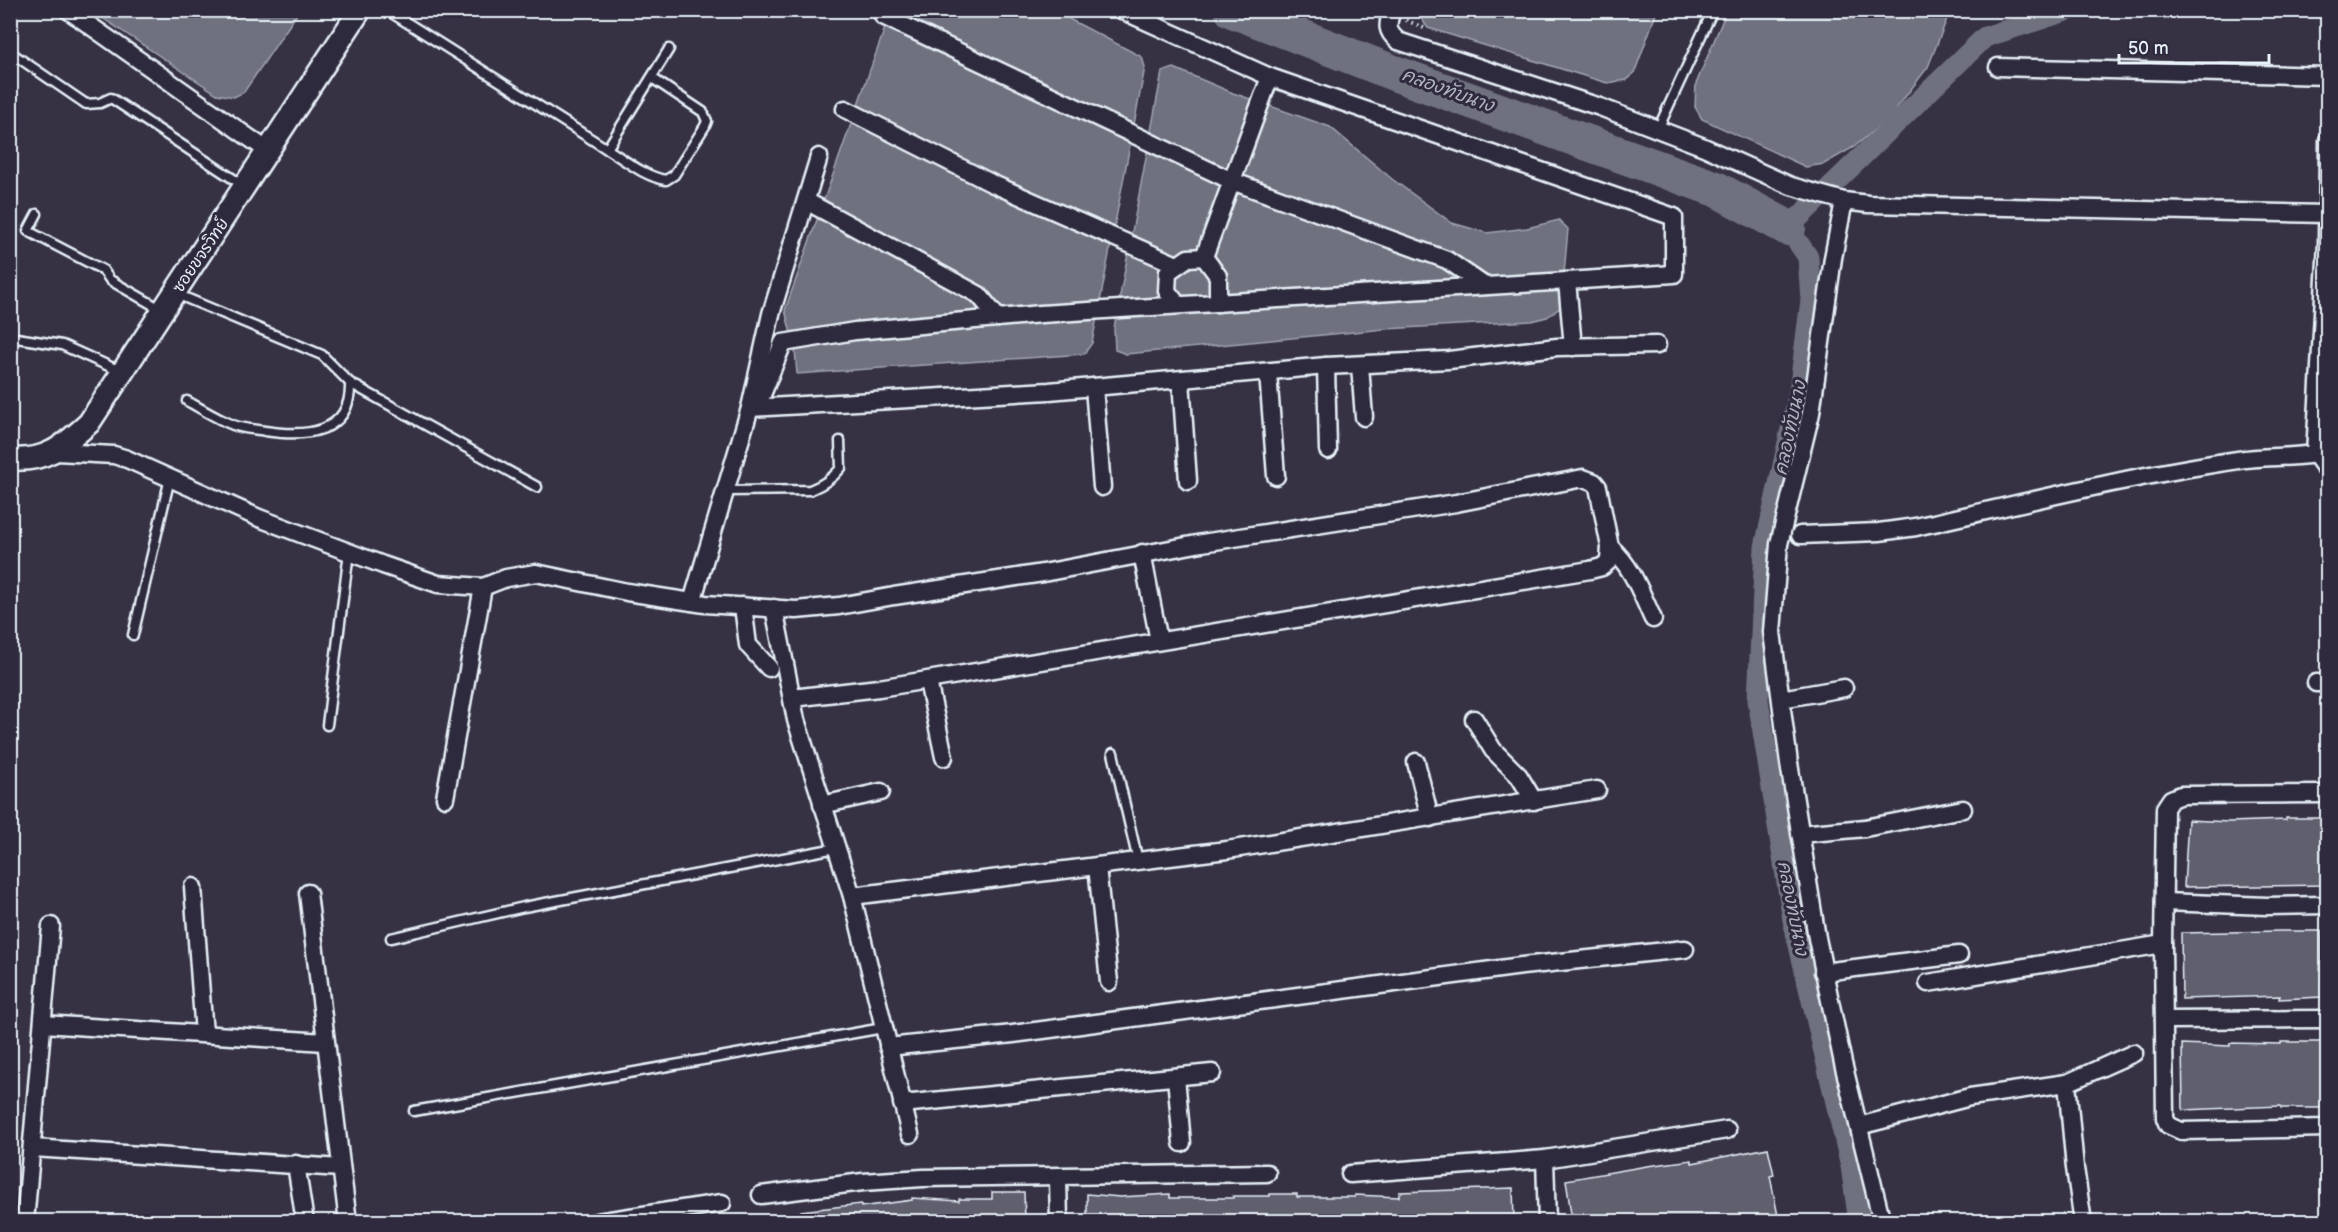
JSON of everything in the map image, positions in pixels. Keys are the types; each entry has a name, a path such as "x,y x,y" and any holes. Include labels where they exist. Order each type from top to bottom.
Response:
{"street":[{"path":"68,10 268,151"},
{"name":"ซอยขจรวิทย์","path":"10,459 21,460 56,452 89,423 360,10"},
{"path":"692,602 753,407 783,343 855,331 998,318 1674,274 1674,217 1270,77 1121,10"},
{"path":"1392,10 1387,24 1389,34 1398,41 1600,107 1658,129 1791,186 1844,201 1868,204 2326,214"},
{"path":"883,16 1232,181 1447,260 1485,286"},
{"path":"1998,67 2328,76"},
{"path":"1204,257 1270,77"},
{"path":"845,109 991,183 1177,266"},
{"path":"1800,535 1916,527 2135,479 2240,460 2287,458 2321,460 2328,140"},
{"path":"753,407 771,314 819,156"},
{"path":"806,201 979,294 998,318"},
{"path":"1844,201 1833,258 1811,413 1777,555 1772,632 1800,834 1823,972 1882,1221"},
{"path":"1178,305 1167,291 1168,272 1188,258 1204,257"},
{"path":"1204,257 1218,276 1218,303"},
{"path":"1567,280 1573,347"},
{"path":"753,407 1094,387 1573,347 1657,345"},
{"path":"1326,366 1328,450"},
{"path":"1360,366 1364,417"},
{"path":"1268,373 1276,476"},
{"path":"1181,380 1188,481"},
{"path":"1094,387 1102,487"},
{"path":"56,452 114,455 259,518 438,584 483,587 506,578 536,573 627,592 692,602 796,610 839,606 1043,573 1142,553 1456,503 1583,478 1594,482 1598,487 1610,547 1609,561 1602,567 928,681 792,698"},
{"path":"1610,547 1623,558 1632,573 1653,619"},
{"path":"1142,553 1159,641"},
{"path":"444,798 483,587"},
{"path":"743,606 746,641 769,668"},
{"path":"774,608 796,720 852,896 910,1134"},
{"path":"928,681 944,757"},
{"path":"1781,699 1844,688"},
{"path":"1474,719 1493,750 1519,776 1534,801"},
{"path":"1416,762 1430,818"},
{"path":"852,896 1227,850 1597,790"},
{"path":"822,805 881,792"},
{"path":"2328,794 2181,795 2171,799 2165,808 2163,944 2165,1118 2168,1125 2181,1131 2328,1128"},
{"path":"1800,834 1865,828 1963,809"},
{"path":"1097,866 1110,982"},
{"path":"193,887 204,1034"},
{"path":"308,893 348,1221"},
{"path":"2164,902 2267,906 2328,905"},
{"path":"25,1221 51,926"},
{"path":"1928,983 2163,944"},
{"path":"888,1047 1013,1034 1522,966 1685,949"},
{"path":"1823,972 1959,955"},
{"path":"2164,1020 2328,1019"},
{"path":"43,1024 325,1042"},
{"path":"1859,1126 1970,1097 2067,1083 2134,1053"},
{"path":"902,1104 1212,1073"},
{"path":"1176,1077 1182,1143"},
{"path":"2067,1083 2075,1168 2083,1221"},
{"path":"1350,1174 1545,1159 1727,1130"},
{"path":"33,1148 342,1168"},
{"path":"1545,1159 1547,1221"},
{"path":"296,1164 305,1221"},
{"path":"761,1194 863,1182 922,1178 1058,1178 1266,1173"},
{"path":"1058,1178 1059,1221"},
{"path":"597,1221 722,1203"}],"lane":[{"path":"387,10 647,174 666,180 674,175 707,121 703,112 652,78"},
{"path":"1658,129 1713,10"},
{"path":"607,149 669,49"},
{"path":"10,52 87,104 99,104 111,98 245,187"},
{"path":"37,214 28,231 103,270 110,280 322,355 350,383 537,487"},
{"path":"10,337 62,345 123,372"},
{"path":"187,401 234,425 292,435 316,431 337,422 351,396 350,383"},
{"path":"725,491 810,490 821,486 840,468 840,441"},
{"path":"133,635 170,478"},
{"path":"327,725 349,552"},
{"path":"1113,753 1138,861"},
{"path":"392,938 524,908 836,848"},
{"path":"414,1111 883,1028"}],"water":[{"path":"1419,10 1657,11 1635,71 1627,80 1607,83 1428,28 1419,16"},
{"path":"1727,10 1950,11 1928,67 1889,118 1854,147 1824,164 1806,167 1702,119 1695,107 1696,84"},
{"path":"92,11 299,11 244,92 234,97 217,94"},
{"path":"891,11 1054,11 1142,57 1145,67 1092,343 1084,354 797,374 795,349 785,310"},
{"path":"1174,68 1233,93 1330,127 1392,179 1452,223 1487,233 1527,228 1559,220 1568,229 1561,307 1547,317 1532,321 1385,329 1126,354 1115,350 1114,328 1162,72"}],"building":[{"path":"2286,818 2328,818 2326,885 2184,887 2188,820 2230,822 2286,820"},
{"path":"2321,931 2323,997 2182,999 2181,933"},
{"path":"2281,1042 2324,1042 2328,1108 2281,1108 2281,1106 2183,1110 2182,1044 2230,1046 2230,1043 2281,1044"},
{"path":"1768,1148 1774,1175 1770,1176 1778,1216 1755,1221 1574,1221 1573,1214 1571,1214 1566,1180 1647,1166 1692,1160 1692,1163"},
{"path":"1513,1188 1514,1220 1087,1221 1087,1194 1120,1197 1170,1194 1170,1198 1233,1198 1233,1196 1270,1196 1270,1194 1297,1194 1297,1197 1355,1197 1355,1195 1399,1197 1399,1192"},
{"path":"992,1192 1024,1192 1025,1221 801,1221 801,1211 861,1204 861,1207 912,1200 912,1198 959,1201 959,1199 992,1199"}],"waterway":[{"name":"คลองทับนาง","path":"1232,10 1394,73 1716,189 1788,228"},
{"name":"คลองทับนาง","path":"1859,1222 1851,1166 1793,920 1758,700 1765,547 1799,393 1811,300 1808,257 1788,228 1985,37 2069,10"}]}
